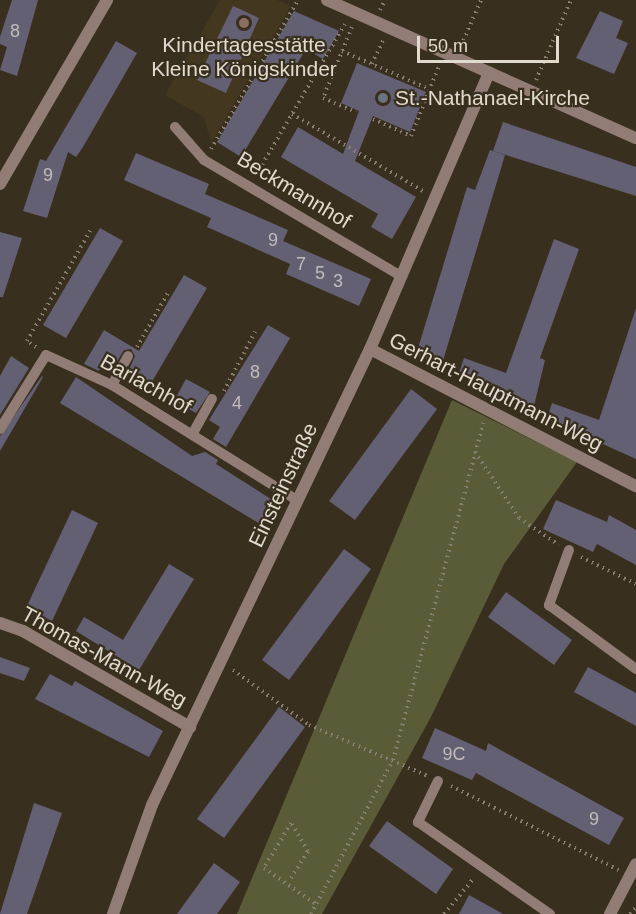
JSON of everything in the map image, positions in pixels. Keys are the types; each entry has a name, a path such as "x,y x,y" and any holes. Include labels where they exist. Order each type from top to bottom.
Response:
{"street":[{"path":"0,184 107,0"},
{"path":"327,0 636,138"},
{"name":"Einsteinstraße","path":"113,914 152,805 370,349 489,73"},
{"name":"Gerhart-Hauptmann-Weg","path":"370,349 636,486"},
{"name":"Thomas-Mann-Weg","path":"0,623 23,631 190,727"},
{"path":"610,914 633,877 636,864"}],"lane":[{"name":"Beckmannhof","path":"175,127 204,160 401,276"},
{"name":"Barlachhof","path":"46,355 112,385 193,433 297,500"},
{"path":"0,429 46,355"},
{"path":"112,385 128,356"},
{"path":"193,433 212,399"},
{"path":"569,550 549,605 636,669"},
{"path":"438,780 418,822 481,870 550,914"}],"path":[{"path":"204,160 298,0"},
{"path":"373,119 411,136 430,89 481,0"},
{"path":"531,91 571,0"},
{"path":"355,13 323,98 356,112"},
{"path":"250,186 355,13"},
{"path":"372,64 388,28"},
{"path":"342,51 430,89"},
{"path":"292,114 435,198"},
{"path":"46,355 27,341 90,231"},
{"path":"128,356 169,291"},
{"path":"212,399 221,396 255,332"},
{"path":"311,914 393,760 486,410"},
{"path":"475,452 519,518 569,550 636,584"},
{"path":"222,662 309,725 438,780 633,877"},
{"path":"291,878 308,851 291,823 264,868 317,905"},
{"path":"444,914 481,870"},
{"path":"630,914 636,907"}],"shaded area":[{"path":"220,0 277,0 291,6 211,143 204,117 165,95"}],"green space":[{"path":"452,400 577,462 504,564 431,717 322,914 237,914"}],"building":[{"path":"12,0 38,0 17,76 0,70 7,47 0,44 0,37"},
{"path":"233,6 259,18 226,93 197,80"},
{"path":"294,11 339,31 323,59 306,49 241,157 217,142"},
{"path":"600,11 623,21 616,38 628,43 614,74 576,58"},
{"path":"116,41 137,53 83,147 76,157 68,152 47,218 23,211 40,159 46,161"},
{"path":"357,63 426,92 410,132 373,116 355,161 416,197 392,239 371,227 378,214 281,157 298,127 343,154 359,111 341,103"},
{"path":"503,122 636,167 636,196 493,151"},
{"path":"490,150 505,155 442,364 416,355 467,187 475,190"},
{"path":"136,153 209,184 205,194 288,230 283,241 371,279 359,306 286,274 290,264 207,227 211,218 124,180"},
{"path":"100,228 123,241 66,338 43,325"},
{"path":"0,232 22,238 3,297 0,297"},
{"path":"554,239 579,249 540,358 545,360 533,410 502,399 505,390 459,373 464,358 506,373"},
{"path":"184,275 207,288 150,385 128,372 135,356 131,349 124,350 115,365 106,359 99,371 84,364 104,330 139,351"},
{"path":"636,308 636,459 547,419 552,403 599,420"},
{"path":"268,325 290,338 226,447 213,439 220,427 209,420"},
{"path":"11,356 29,368 0,415 0,376"},
{"path":"43,377 0,451 0,436"},
{"path":"76,377 192,456 205,452 218,460 216,464 274,501 260,524 60,403"},
{"path":"186,379 210,392 196,413 174,401"},
{"path":"411,389 437,409 355,520 329,501"},
{"path":"556,500 607,522 609,515 636,530 636,565 597,544 593,552 543,529"},
{"path":"72,510 98,523 52,621 26,608"},
{"path":"344,549 371,569 289,680 262,660"},
{"path":"169,564 194,579 139,670 76,631 84,617 123,640"},
{"path":"506,592 572,640 554,665 488,617"},
{"path":"0,657 30,668 24,681 0,673"},
{"path":"588,667 636,693 636,726 574,692"},
{"path":"50,674 72,686 75,681 163,731 149,757 35,699"},
{"path":"279,707 305,727 224,838 197,819"},
{"path":"435,728 486,751 488,743 624,818 609,845 476,773 472,780 422,758"},
{"path":"34,803 62,813 27,914 0,914"},
{"path":"387,821 453,869 436,894 369,846"},
{"path":"214,863 240,882 217,914 177,914"},
{"path":"469,895 503,914 459,914"}],"place":[{"name":"Kindertagesstätte Kleine Königskinder","path":"244,23"},
{"name":"St.-Nathanael-Kirche","path":"383,98"}]}
